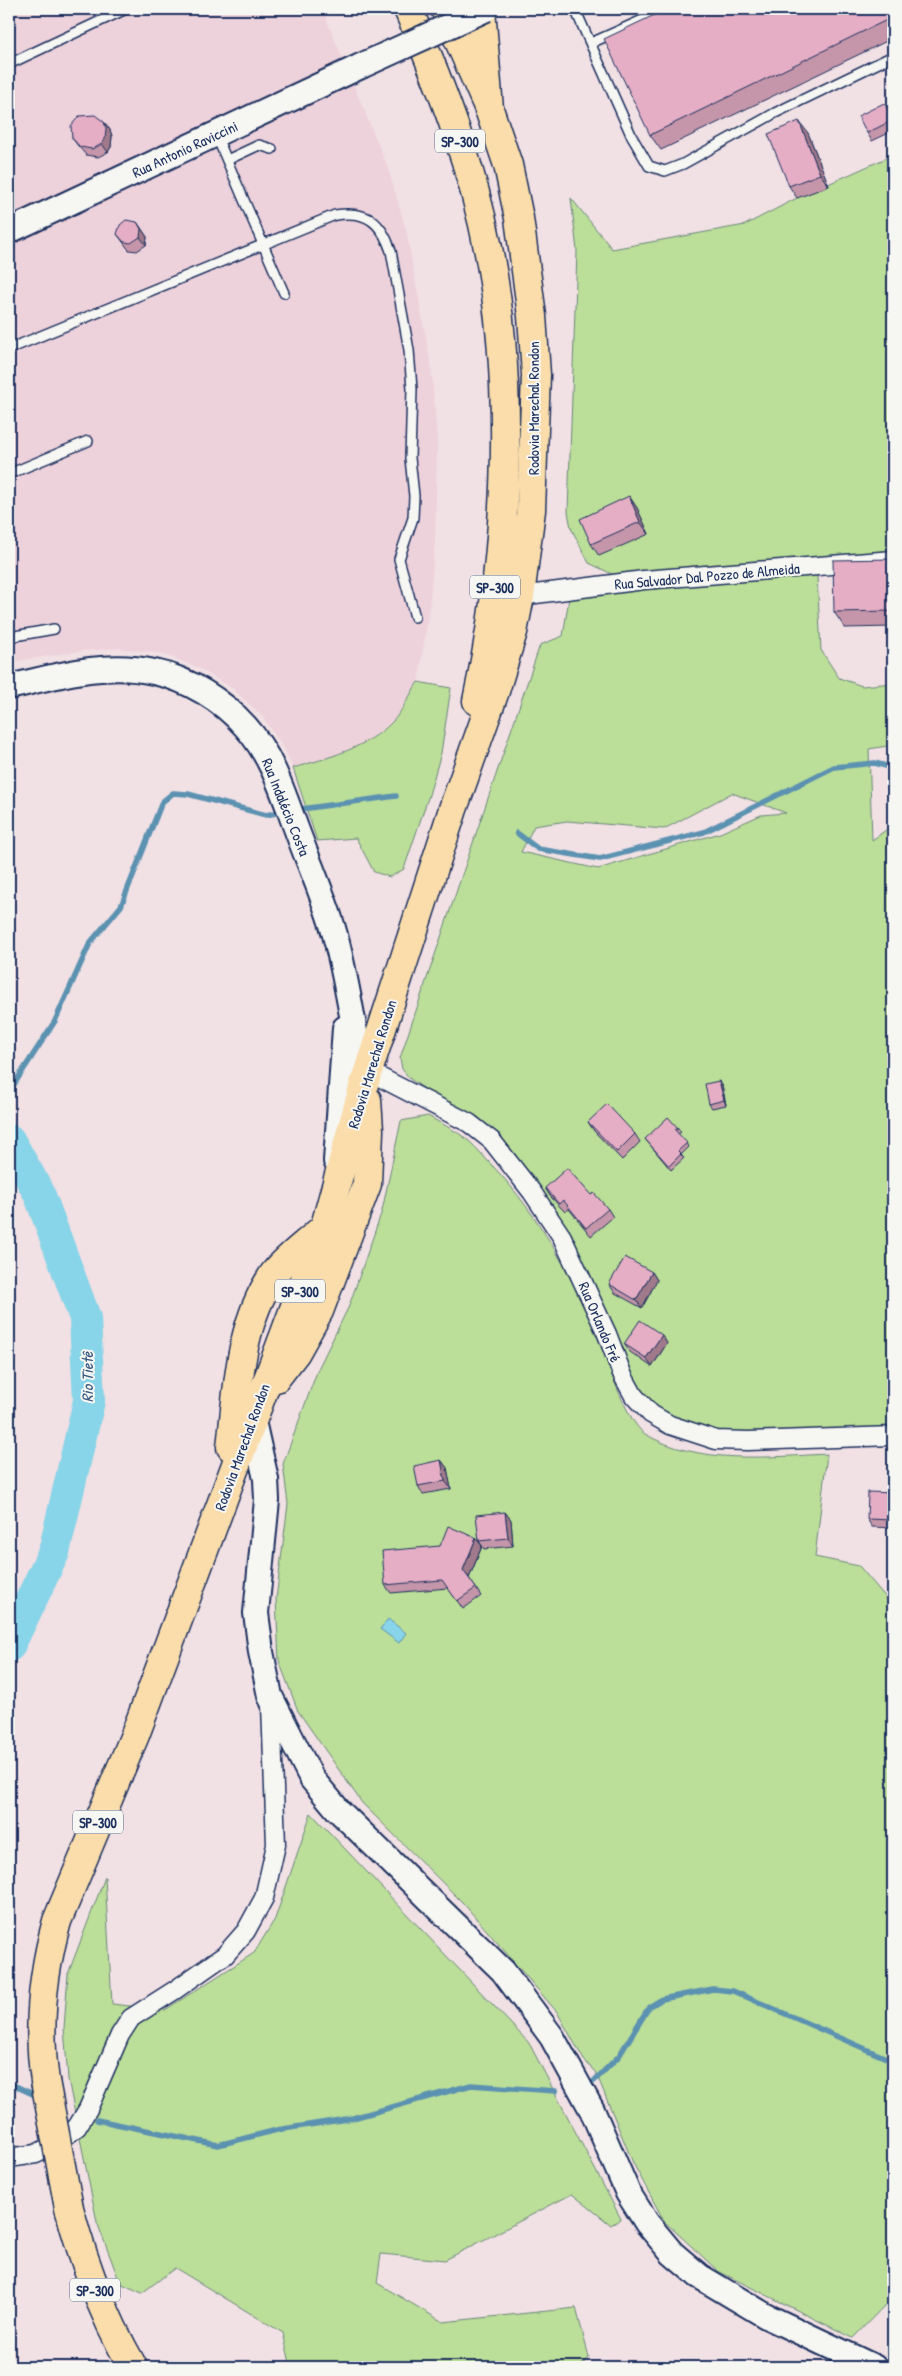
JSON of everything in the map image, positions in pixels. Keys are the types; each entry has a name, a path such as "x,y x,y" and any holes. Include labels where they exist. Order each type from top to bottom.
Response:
{"main road":[{"name":"Rodovia Marechal Rondon","path":"408,9 439,82 462,147 489,252 497,306 502,361 504,431 499,552 478,693 453,809"},
{"name":"Rodovia Marechal Rondon","path":"133,2367 120,2345 95,2292 81,2252 69,2208 41,2051 42,1985 57,1921 135,1735 262,1395 286,1354 334,1196 366,1077 453,809 495,691 513,632 520,596 531,510 536,375 532,316 519,218 508,165 489,109 445,9"},
{"path":"481,9 489,109"},
{"path":"246,1337 252,1348 258,1353 286,1354 319,1311 367,1184 369,1130 366,1077"},
{"path":"225,1493 246,1337 257,1301 274,1273 325,1226"}],"street":[{"name":"Rua Antonio Raviccini","path":"9,231 486,9"},
{"name":"Rua Salvador Dal Pozzo de Almeida","path":"520,596 652,579 893,560"},
{"name":"Rua Indalécio Costa","path":"9,687 83,669 119,667 155,672 189,684 220,703 247,728 268,758 282,791 334,934 366,1077"},
{"name":"Rua Indalécio Costa","path":"334,1196 347,993"},
{"name":"Rua Orlando Fré","path":"366,1077 469,1123 492,1141 532,1192 562,1237 607,1334 622,1376 634,1396 651,1414 677,1428 716,1440 748,1441 893,1436"},
{"path":"9,2158 36,2154 57,2143 77,2127 92,2101 120,2035 131,2018 225,1955 246,1931 264,1898 276,1845 270,1696 261,1652 256,1613 268,1500 266,1479 253,1421"},
{"path":"270,1696 312,1779 338,1810 503,1971 547,2030 592,2110 628,2193 647,2223 672,2253 699,2276 766,2316 874,2367"}],"lane":[{"path":"9,64 126,9"},
{"path":"575,9 632,137 649,166 665,172 775,113 893,56"},
{"path":"591,43 667,9"},
{"path":"216,135 284,293"},
{"path":"227,160 259,146 272,149"},
{"path":"9,349 335,215 353,212 366,216 386,236 392,251 409,350 412,389 410,458 414,496 413,518 399,560 415,617"},
{"path":"9,474 88,441"},
{"path":"9,637 54,629"}],"shaded area":[{"path":"9,9 322,9 388,168 406,230 431,366 437,440 435,540 429,609 418,682 393,721 364,743 329,758 293,768 284,748 261,715 232,688 197,667 159,653 119,648 80,651 9,662"}],"green space":[{"path":"893,155 893,555 616,576 589,563 571,528 568,512 577,251 571,198 612,249 745,225 797,198"},
{"path":"817,576 821,650 839,678 862,686 893,683 893,745 869,749 872,840 893,825 893,1429 714,1435 694,1428 656,1407 640,1393 587,1267 538,1184 496,1134 478,1117 446,1103 410,1079 402,1069 400,1058 540,645 563,636 569,598 704,580","holes":["732,793 786,813 761,815 720,833 598,869 521,852 534,826 567,821 664,829","612,1112 640,1142 622,1160 594,1131"]},
{"path":"418,682 451,688 441,753 429,795 404,869 390,877 374,872 356,838 317,841 293,768 346,751 372,738 397,717"},
{"path":"428,1116 460,1134 475,1147 518,1196 560,1258 583,1303 622,1400 637,1427 645,1434 666,1444 710,1455 757,1457 827,1454 815,1557 859,1566 893,1606 893,2301 886,2304 853,2338 718,2271 664,2221 633,2163 596,2073 584,2060 557,2012 463,1903 362,1803 298,1711 279,1661 276,1599 288,1504 283,1464 318,1369 349,1306 382,1211 401,1121","holes":["482,1546 469,1578 446,1554"]},
{"path":"311,1813 529,2043 621,2219 611,2225 572,2194 445,2260 381,2254 377,2283 443,2322 576,2308 589,2357 580,2367 291,2367 283,2333 175,2268 142,2293 120,2283 97,2222 68,2079 64,2028 68,1974 105,1877 112,2004 165,2010 254,1953 275,1919"}],"water":[{"path":"388,1619 406,1633 399,1643 380,1629"}],"building":[{"path":"667,9 893,9 893,17 650,135 604,39"},
{"path":"884,103 888,110 893,107 893,120 867,133 858,116"},
{"path":"95,115 104,122 106,128 105,139 102,144 92,149 80,147 72,138 71,126 79,116"},
{"path":"799,121 820,174 789,186 768,134"},
{"path":"126,220 137,222 141,229 140,237 131,243 124,242 117,234 120,225"},
{"path":"629,496 640,522 591,544 580,519"},
{"path":"893,559 893,611 834,612 833,560"},
{"path":"719,1081 724,1100 709,1104 705,1084"},
{"path":"607,1104 635,1134 617,1152 588,1122"},
{"path":"668,1117 678,1128 675,1130 687,1143 678,1151 681,1154 669,1166 645,1139"},
{"path":"567,1168 591,1195 594,1193 608,1209 586,1228 563,1200 559,1204 545,1188"},
{"path":"625,1257 652,1272 636,1300 609,1284"},
{"path":"640,1320 662,1335 646,1358 624,1344"},
{"path":"441,1460 445,1481 418,1486 414,1466"},
{"path":"868,1492 893,1493 893,1520 867,1519"},
{"path":"505,1512 508,1538 479,1541 476,1515"},
{"path":"448,1526 476,1538 463,1570 476,1588 457,1601 442,1580 385,1585 382,1551 440,1546"}],"waterway":[{"path":"517,833 538,849 600,859 704,832 834,767 875,763 893,768"},
{"path":"9,1092 55,1021 90,943 121,906 162,802 173,793 188,794 266,815 285,811"},
{"path":"294,810 396,796"},
{"name":"Rio Tietê","path":"9,1140 39,1193 85,1318 89,1401 54,1552 9,1646"},
{"path":"594,2081 619,2056 649,2007 662,1999 713,1989 733,1991 893,2061"},
{"path":"9,2083 39,2097"},
{"path":"97,2120 218,2145 277,2130 353,2118 471,2085 556,2091"}]}
